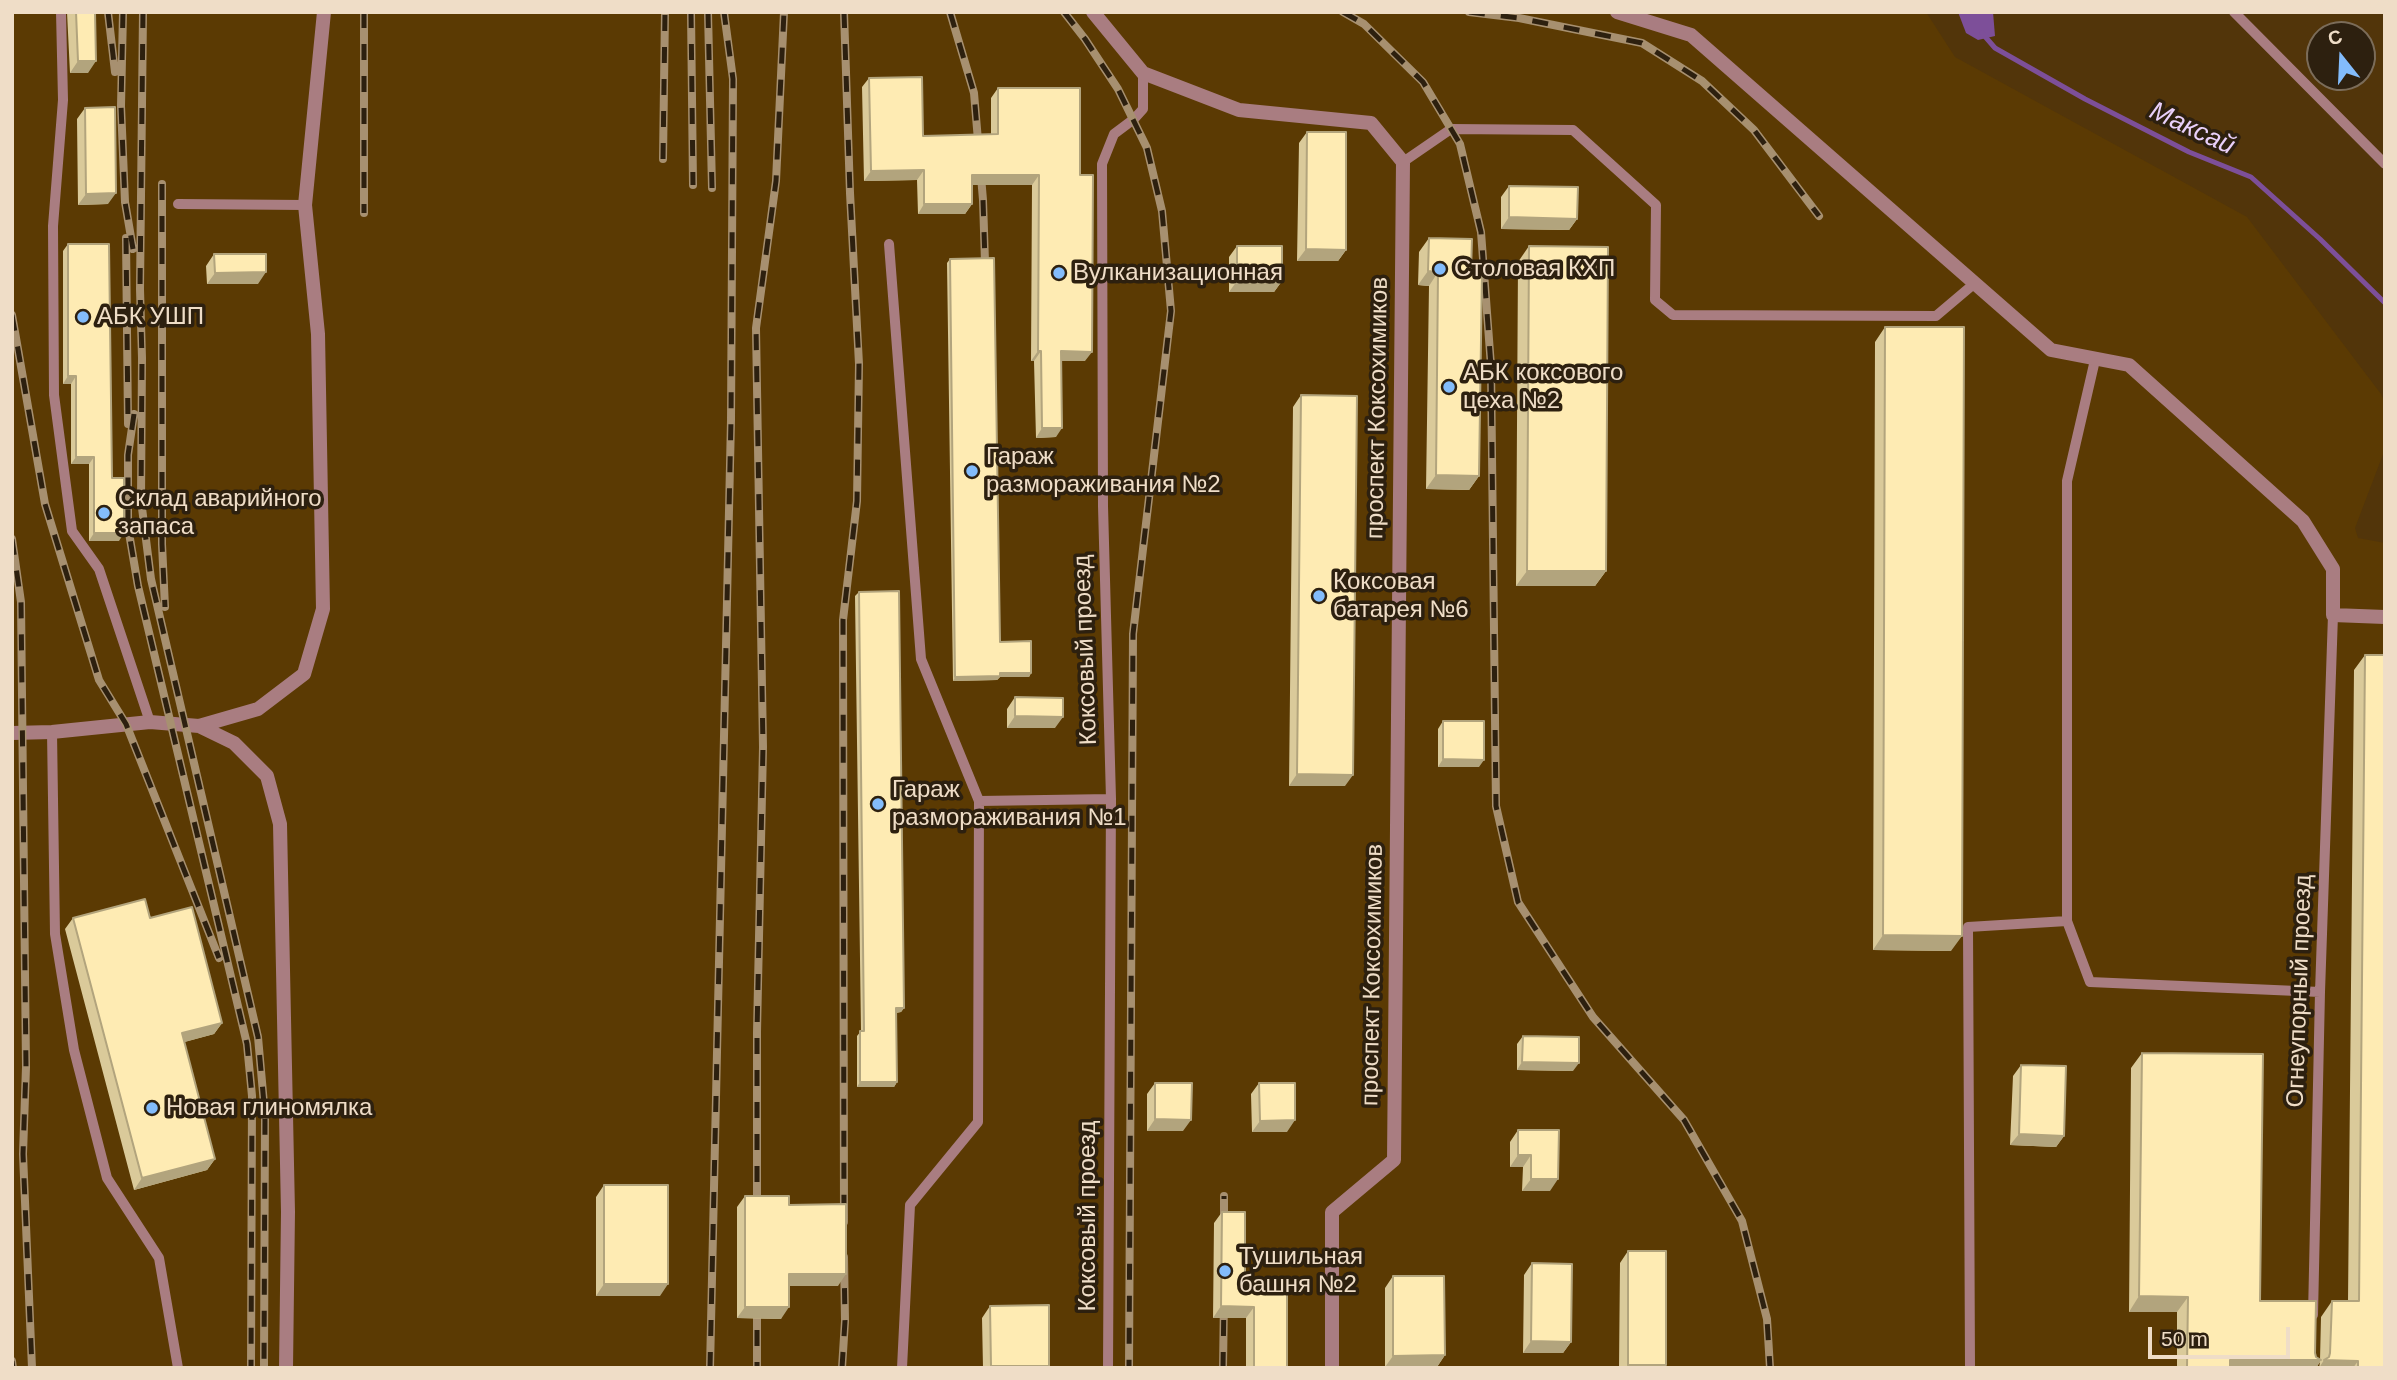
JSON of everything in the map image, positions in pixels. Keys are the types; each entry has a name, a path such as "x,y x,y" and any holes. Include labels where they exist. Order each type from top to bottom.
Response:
{"street":[{"path":"12,733 52,732 150,722 199,726 258,709 304,674 323,609 318,334 305,205 324,12"},
{"path":"1093,12 1143,73 1239,110 1371,123 1403,162"},
{"path":"1617,12 1691,35 2051,350 2129,365 2303,521 2333,569 2333,615 2385,617"},
{"name":"проспект Коксохимиков","path":"1332,1368 1332,1212 1394,1160 1403,162"},
{"path":"199,726 234,743 267,776 279,824 288,1212 286,1368"}],"lane":[{"path":"61,12 63,100 53,226 54,395 72,531 99,569 150,722"},
{"path":"2234,12 2385,164"},
{"name":"Коксовый проезд","path":"1108,1368 1111,799 1103,506 1102,164 1114,134 1143,109 1143,73"},
{"path":"1403,162 1451,130 1573,130 1656,205 1655,300 1673,315 1936,316 1975,284"},
{"path":"178,204 305,205"},
{"path":"889,244 921,659 979,801 978,1122 910,1205 902,1368"},
{"path":"2095,360 2067,481 2067,921 2090,982 2320,992"},
{"name":"Огнеупорный проезд","path":"2312,1329 2333,615"},
{"path":"52,732 55,934 74,1051 107,1178 159,1258 178,1368"},
{"path":"979,801 1111,799"},
{"path":"1970,1368 1968,927 2067,921"}],"shaded area":[{"path":"12,12 1926,12 1955,57 2247,217 2381,394 2385,403 2385,449 2355,528 2358,538 2385,543 2385,1368 12,1368"},
{"path":"1958,12 1993,12 1995,36 1978,40 1966,33"}],"building":[{"path":"76,12 95,12 96,61 78,61"},
{"path":"922,77 923,136 998,134 998,88 1080,88 1080,175 1093,175 1092,352 1061,351 1062,428 1042,428 1041,351 1038,351 1039,175 972,175 972,204 924,204 924,170 871,171 869,78"},
{"path":"115,107 116,193 86,194 85,108"},
{"path":"1307,132 1346,132 1346,250 1306,249"},
{"path":"1509,186 1578,187 1577,219 1509,217"},
{"name":"АБК коксового цеха №2","path":"1429,238 1472,239 1471,272 1482,272 1479,476 1436,475 1438,272 1428,271"},
{"path":"68,244 109,244 112,478 124,478 124,533 94,533 94,457 76,457 76,376 68,376"},
{"path":"1237,246 1282,246 1282,281 1237,281"},
{"path":"1529,246 1608,247 1606,571 1527,571"},
{"path":"214,254 266,254 266,272 215,273"},
{"name":"Гараж размораживания №2","path":"994,258 1000,642 1031,641 1031,673 955,677 950,259"},
{"path":"1885,327 1964,327 1962,936 1883,935"},
{"name":"Коксовая батарея №6","path":"1301,395 1357,396 1353,775 1297,774"},
{"name":"Гараж размораживания №1","path":"899,591 904,1008 896,1008 897,1082 860,1082 860,1031 864,1031 859,592"},
{"path":"2365,655 2385,655 2385,1368 2358,1368 2358,1361 2324,1360 2330,1353 2332,1301 2359,1301"},
{"path":"1015,697 1063,698 1063,717 1015,716"},
{"path":"1443,721 1484,721 1484,760 1443,759"},
{"name":"Новая глиномялка","path":"145,899 150,918 192,907 222,1023 182,1033 215,1159 142,1178 73,918"},
{"path":"1523,1036 1579,1037 1579,1063 1522,1062"},
{"path":"2142,1053 2263,1054 2260,1301 2316,1301 2315,1353 2321,1360 2230,1360 2230,1368 2187,1368 2188,1297 2139,1296"},
{"path":"2021,1065 2066,1066 2064,1136 2019,1134"},
{"path":"1155,1083 1192,1083 1191,1120 1155,1119"},
{"path":"1259,1083 1295,1083 1295,1120 1260,1121"},
{"path":"1518,1130 1559,1130 1558,1179 1531,1179 1531,1155 1518,1155"},
{"path":"604,1185 668,1185 668,1284 604,1284"},
{"path":"745,1196 789,1196 789,1205 846,1204 846,1274 789,1274 789,1307 745,1307"},
{"path":"1222,1212 1245,1212 1245,1280 1287,1280 1287,1368 1254,1368 1254,1307 1221,1306"},
{"path":"1628,1251 1666,1251 1666,1365 1628,1365"},
{"path":"1532,1263 1572,1264 1571,1342 1531,1341"},
{"path":"1393,1276 1444,1276 1445,1355 1393,1356"},
{"path":"1049,1305 1049,1366 991,1366 990,1306"}],"waterway":[{"name":"Максай","path":"1982,33 1995,48 2085,99 2189,152 2251,177 2385,303"}],"railway":[{"path":"108,12 115,72"},
{"path":"123,12 121,106 125,202 133,249"},
{"path":"143,12 141,500 151,579 258,1037 265,1115 264,1368"},
{"path":"364,12 364,213"},
{"path":"663,159 665,12"},
{"path":"691,12 693,185"},
{"path":"708,12 712,188"},
{"path":"710,1368 731,420 733,79 724,12"},
{"path":"757,1214 757,1032 763,747 756,328 776,181 784,12"},
{"path":"844,12 859,364 857,501 843,620 844,1222"},
{"path":"950,12 974,93 985,262"},
{"path":"1064,12 1118,89 1147,148 1162,211 1171,311 1133,634 1129,1368"},
{"path":"1343,12 1364,24 1423,82 1460,144 1481,232 1491,366 1496,806 1518,902 1593,1017 1684,1120 1742,1221 1767,1319 1770,1368"},
{"path":"1469,12 1519,18 1642,43 1702,81 1754,130 1819,216"},
{"path":"162,184 162,544 165,607"},
{"path":"126,238 128,424"},
{"path":"12,315 45,504 99,680 126,724 219,958"},
{"path":"134,414 128,455 128,527 138,586 247,1044 252,1096 251,1368"},
{"path":"12,539 21,602 26,1067 23,1154 32,1368"},
{"path":"1224,1196 1224,1231"},
{"path":"842,1368 845,1321 844,1257"},
{"path":"757,1298 757,1368"},
{"path":"1223,1368 1224,1298"},
{"path":"12,1361 13,1368"}],"place":[{"name":"Столовая КХП","path":"1440,269"},
{"name":"Вулканизационная","path":"1059,273"},
{"name":"АБК УШП","path":"83,317"},
{"name":"АБК коксового цеха №2","path":"1449,387"},
{"name":"Гараж размораживания №2","path":"972,471"},
{"name":"Склад аварийного запаса","path":"104,513"},
{"name":"Коксовая батарея №6","path":"1319,596"},
{"name":"Гараж размораживания №1","path":"878,804"},
{"name":"Новая глиномялка","path":"152,1108"},
{"name":"Тушильная башня №2","path":"1225,1271"}]}
